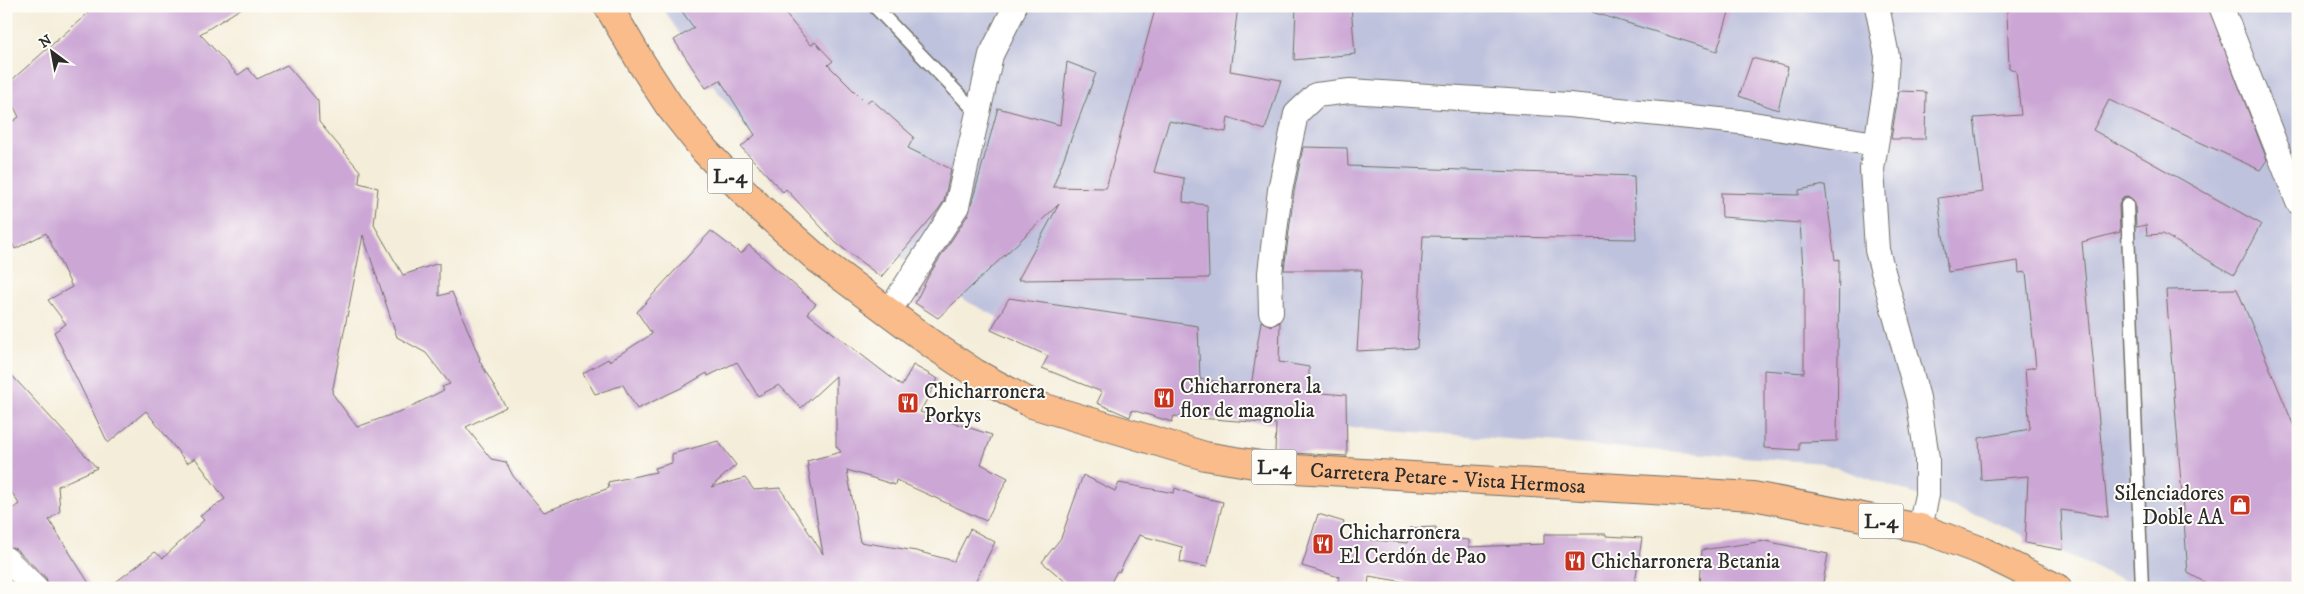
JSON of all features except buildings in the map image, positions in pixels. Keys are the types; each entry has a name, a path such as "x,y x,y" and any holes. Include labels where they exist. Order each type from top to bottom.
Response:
{"main road":[{"name":"Carretera Petare - Vista Hermosa","path":"608,6 670,106 705,151 759,207 806,248 888,313 975,373 1032,404 1205,456 1310,472 1752,496 1920,528 1982,551 2057,588"}],"street":[{"path":"1877,6 1887,56 1885,89 1872,169 1877,250 1918,398 1927,458 1927,495 1920,528"},
{"path":"2221,6 2298,202"},
{"path":"888,313 957,206 991,55 1013,11"},
{"path":"1271,312 1270,273 1287,148 1296,114 1316,95 1350,90 1569,105 1740,122 1875,144"},
{"path":"6,559 36,588"}],"lane":[{"path":"874,6 977,113"},
{"path":"2127,205 2142,588"}],"shaded area":[{"path":"662,6 2298,6 2298,588 2140,588 1983,517 1822,463 1325,425 1114,377 970,303 834,215 772,161 704,74"}],"place":[{"name":"Chicharronera la flor de magnolia","path":"1164,398"},
{"name":"Chicharronera Porkys","path":"908,403"},
{"name":"Silenciadores Doble AA","path":"2240,505"},
{"name":"Chicharronera El Cerdón de Pao","path":"1323,544"},
{"name":"Chicharronera Betania","path":"1575,561"}]}
